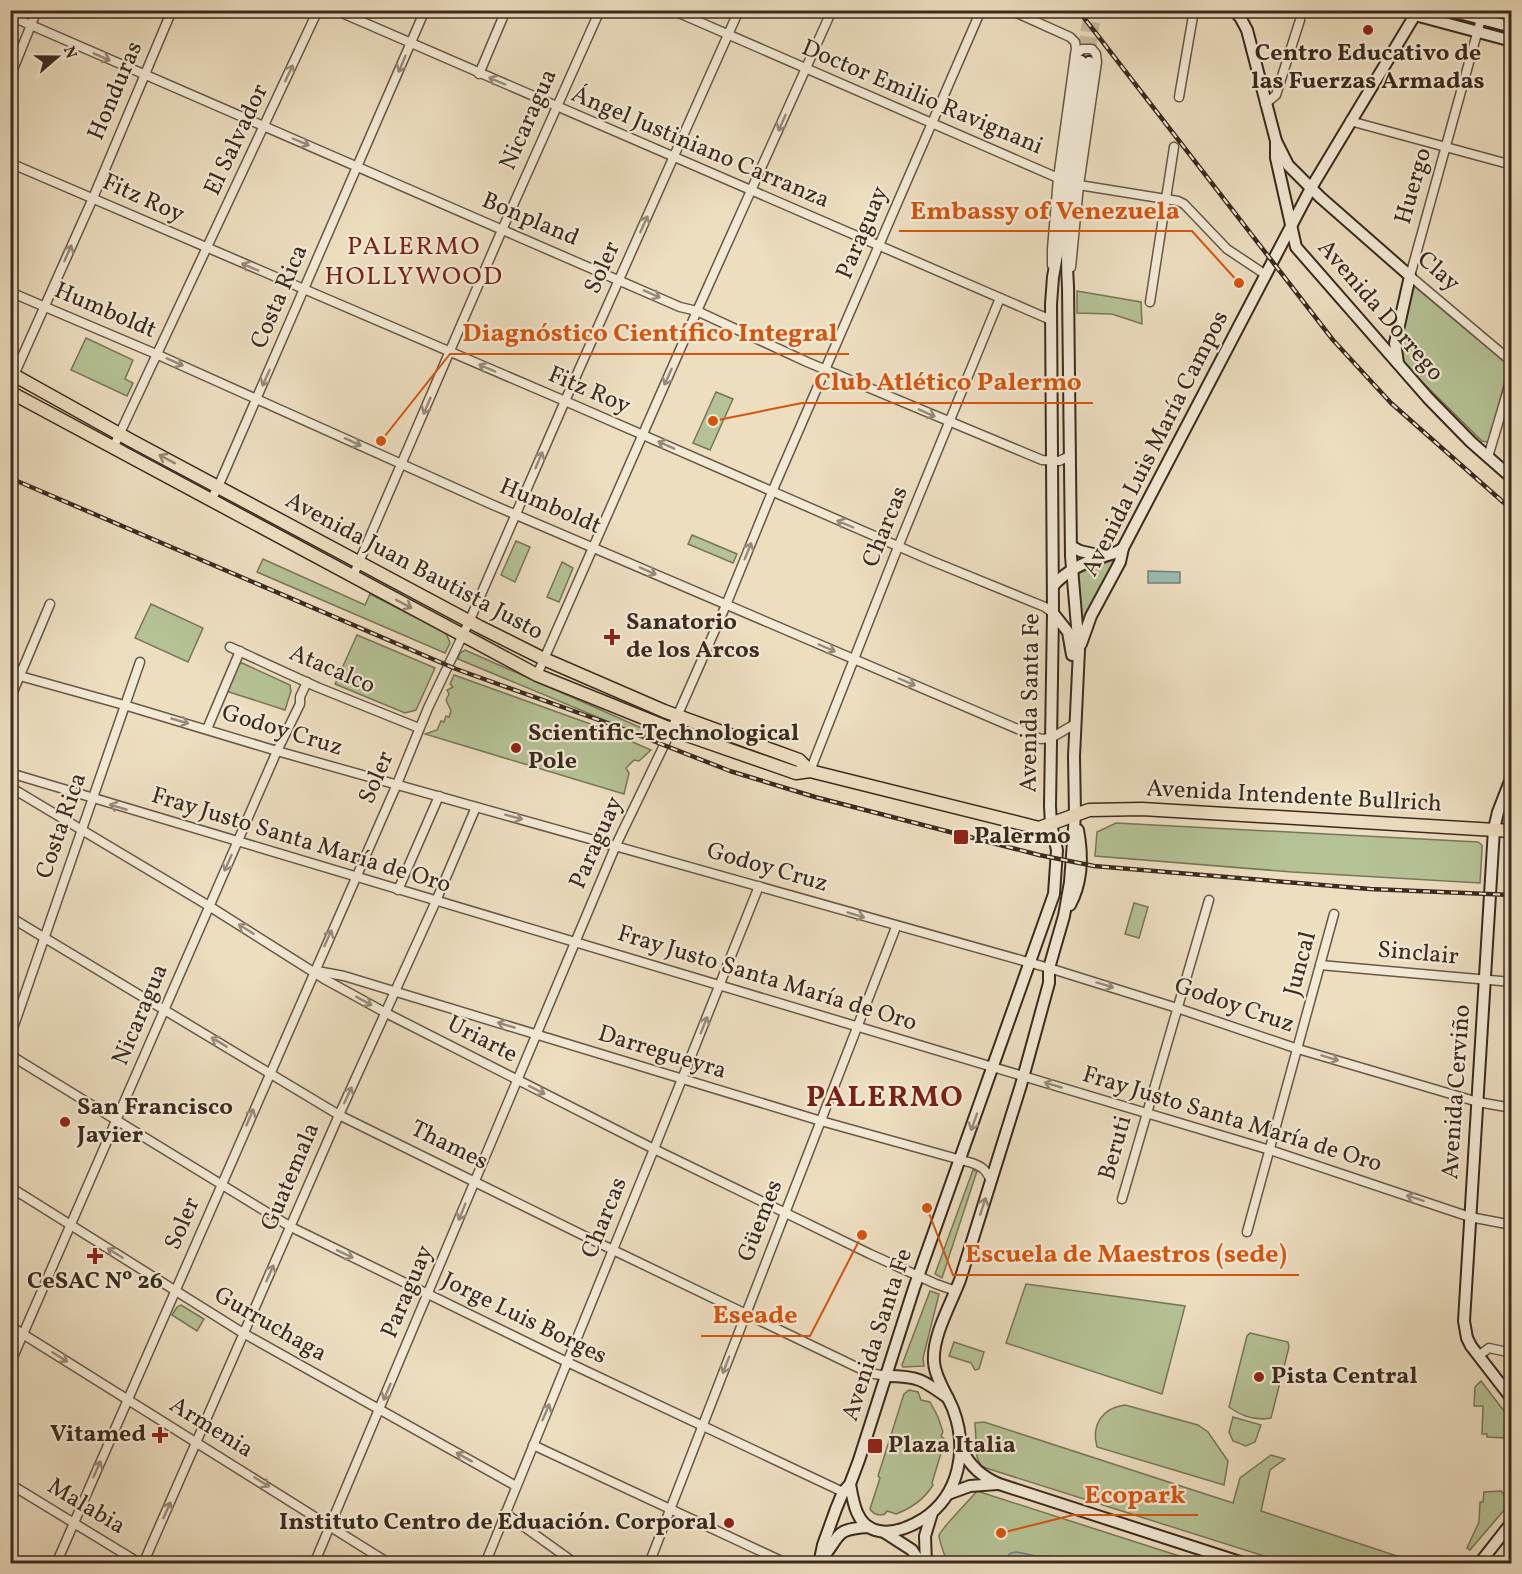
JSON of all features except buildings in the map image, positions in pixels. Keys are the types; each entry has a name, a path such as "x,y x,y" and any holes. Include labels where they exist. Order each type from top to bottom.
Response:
{"main road":[{"name":"Avenida Dorrego","path":"1233,10 1247,30 1276,141 1288,165 1311,188"},
{"path":"1447,10 1512,27"},
{"path":"1416,13 1512,41"},
{"name":"Avenida Luis María Campos","path":"1079,650 1091,616 1120,562 1123,548 1311,188 1416,13"},
{"name":"Avenida Santa Fe","path":"948,1398 935,1367 934,1356 942,1320 956,1291 1023,1076 1049,982 1049,968 1064,916 1070,882 1075,815 1075,724 1079,650 1071,546 1066,256 1085,60"},
{"path":"1053,277 1065,181 1085,60"},
{"name":"Avenida Dorrego","path":"1276,141 1276,158 1296,247 1375,339 1452,423 1512,478"},
{"path":"1285,193 1292,180 1302,178"},
{"name":"Clay","path":"1311,188 1410,276"},
{"name":"Huergo","path":"1399,366 1395,352 1410,276"},
{"name":"Avenida Santa Fe","path":"819,1563 823,1545 847,1488 887,1376 891,1356 918,1276 1054,894 1057,850 1051,824 1053,586 1051,320 1053,277"},
{"path":"1051,320 1058,326 1062,336 1063,381 1069,400"},
{"path":"1375,339 1385,341 1390,339 1399,326"},
{"name":"Avenida Juan Bautista Justo","path":"12,378 544,659 677,716 799,760 810,771"},
{"name":"Avenida Juan Bautista Justo","path":"10,392 537,675 672,729 796,773 810,771 1038,828 1075,815"},
{"path":"1071,546 1080,551 1103,556"},
{"path":"1053,586 1072,569 1111,555 1123,548"},
{"path":"1053,613 1062,622 1070,637 1071,679 1076,690"},
{"name":"Avenida Cerviño","path":"1512,776 1494,829 1464,1321 1467,1338 1478,1356 1512,1399"},
{"name":"Avenida Intendente Bullrich","path":"1075,815 1089,810 1102,809 1154,809 1512,831"},
{"path":"887,1376 919,1378 948,1398 959,1428 962,1450 966,1458 979,1473 999,1484 1246,1563"},
{"path":"884,1532 905,1528 932,1512 948,1494 958,1470 962,1450"},
{"path":"948,1494 970,1486 999,1484"},
{"path":"847,1488 860,1517 869,1527 884,1532 912,1550 924,1563"},
{"path":"924,1563 925,1536 932,1512"},
{"path":"1479,1563 1512,1522"},
{"name":"Avenida Santa Fe","path":"819,1563 844,1530 869,1527"}],"street":[{"path":"10,77 37,10"},
{"name":"Honduras","path":"12,378 93,198 172,10"},
{"name":"El Salvador","path":"113,448 318,10"},
{"name":"Ángel Justiniano Carranza","path":"335,10 1051,320"},
{"name":"Costa Rica","path":"211,500 305,290 425,10"},
{"path":"479,74 506,10"},
{"name":"Nicaragua","path":"353,576 502,230 600,10"},
{"name":"Doctor Emilio Ravignani","path":"672,10 1058,178"},
{"name":"Soler","path":"56,1563 397,784 419,728 469,621 739,10"},
{"path":"537,675 832,10"},
{"name":"Paraguay","path":"314,1563 616,845 672,729 981,10"},
{"path":"1010,10 1070,37 1085,60"},
{"path":"1179,97 1194,10"},
{"name":"Bonpland","path":"10,16 680,307 697,311 807,362 949,423 1042,460 1052,461"},
{"name":"Huergo","path":"1410,276 1482,19"},
{"path":"1265,104 1276,95 1300,20"},
{"name":"Avenida Santa Fe","path":"1053,277 1052,249 1058,178 1085,60"},
{"name":"Avenida Santa Fe","path":"1068,287 1079,185 1085,60"},
{"path":"1350,121 1512,165"},
{"path":"1150,302 1174,147"},
{"name":"Fitz Roy","path":"10,163 565,401 898,547 1045,607 1053,613"},
{"path":"1079,185 1166,198 1184,204 1227,249 1266,275"},
{"name":"Clay","path":"1410,276 1512,362"},
{"name":"Humboldt","path":"10,292 726,605 1041,739 1051,738"},
{"name":"Charcas","path":"810,771 898,547 1000,298"},
{"path":"1488,457 1512,376"},
{"path":"1052,461 1070,456"},
{"path":"10,699 50,604"},
{"name":"Atacalco","path":"230,647 307,682 419,728"},
{"path":"207,729 240,651"},
{"name":"Costa Rica","path":"10,1037 140,662"},
{"name":"Godoy Cruz","path":"10,670 20,676 277,751 616,845 896,927 1049,968 1298,1049 1478,1102 1512,1108"},
{"name":"Nicaragua","path":"10,1364 277,751 300,704 300,698 307,682"},
{"path":"1051,738 1075,724"},
{"name":"Fray Justo Santa María de Oro","path":"10,773 1270,1150 1470,1216 1512,1225"},
{"name":"Uriarte","path":"10,787 386,1013 654,1149 918,1276 956,1291"},
{"path":"398,890 439,796"},
{"name":"Guatemala","path":"142,1563 476,807"},
{"name":"Charcas","path":"485,1563 759,886"},
{"name":"Beruti","path":"1122,1199 1209,900"},
{"name":"Juncal","path":"1247,1232 1334,914"},
{"name":"Thames","path":"10,917 339,1114 613,1250 869,1373 887,1376"},
{"name":"Güemes","path":"649,1563 896,927"},
{"name":"Sinclair","path":"1320,965 1512,981"},
{"name":"Darregueyra","path":"314,971 344,976 821,1121 982,1166 991,1181"},
{"name":"Jorge Luis Borges","path":"10,1055 291,1227 702,1427 847,1488"},
{"name":"Gurruchaga","path":"10,1187 243,1333 516,1486"},
{"name":"Armenia","path":"10,1326 390,1563"},
{"path":"1478,1356 1489,1348 1512,1353"},
{"path":"533,1445 788,1563"},
{"name":"Malabia","path":"10,1484 142,1563"},
{"path":"505,1513 576,1563"}],"green space":[{"path":"1415,287 1508,367 1491,438 1487,442 1482,441 1398,358 1397,349 1412,288"},
{"path":"1077,291 1141,302 1142,324 1112,314 1077,313"},
{"path":"86,338 133,360 125,379 133,383 127,396 71,370"},
{"path":"716,392 733,399 710,450 693,443"},
{"path":"692,535 737,554 733,563 688,544"},
{"path":"516,541 530,547 515,582 501,575"},
{"path":"263,559 365,605 370,594 446,633 450,643 445,653 257,572"},
{"path":"1116,559 1082,618 1077,582 1079,573"},
{"path":"562,562 573,568 559,602 547,597"},
{"path":"151,604 203,628 188,662 135,638"},
{"path":"357,635 435,668 416,710 405,713 335,684"},
{"path":"465,650 653,733 655,741 458,659 460,653"},
{"path":"242,663 290,685 291,691 285,710 226,691 236,665"},
{"path":"454,675 596,726 651,750 639,761 634,760 626,768 629,773 624,794 425,734 437,730 441,721 444,722 446,716 449,717 451,711 446,700 449,694 447,690 453,687 450,684"},
{"path":"1116,823 1478,842 1482,845 1480,883 1292,872 1095,856 1097,832"},
{"path":"1134,903 1148,907 1139,938 1125,934"},
{"path":"973,1170 977,1171 942,1278 935,1274"},
{"path":"1026,1284 1185,1306 1162,1394 1006,1343"},
{"path":"930,1291 939,1294 923,1358 924,1366 903,1367 902,1365"},
{"path":"181,1305 204,1319 197,1331 172,1315"},
{"name":"Pista Central","path":"1250,1333 1288,1342 1289,1347 1271,1418 1248,1417 1229,1407 1247,1336"},
{"path":"954,1342 984,1352 979,1369 975,1370 971,1363 949,1356"},
{"path":"1481,1381 1511,1420 1511,1433 1506,1438 1487,1437 1487,1434 1482,1434 1483,1406 1474,1406 1475,1387"},
{"name":"Plaza Italia","path":"909,1390 918,1392 921,1400 930,1402 943,1432 941,1436 945,1440 933,1485 922,1498 907,1509 896,1514 887,1511 881,1515 873,1513 870,1509 880,1478 878,1476 904,1394"},
{"path":"1125,1405 1198,1425 1208,1432 1228,1461 1224,1485 1097,1447 1096,1432 1100,1419 1110,1410"},
{"path":"1233,1417 1261,1425 1255,1442 1246,1446 1233,1441 1229,1432"},
{"path":"984,1422 1233,1503 1240,1478 1271,1455 1285,1459 1270,1470 1261,1511 1418,1563 1286,1563 986,1468 981,1466 977,1457 975,1423"},
{"path":"977,1491 1201,1563 947,1563 940,1533"},
{"path":"1501,1491 1511,1502 1470,1550 1467,1548 1479,1522 1480,1502 1483,1502 1484,1492"}],"water":[{"path":"1148,571 1180,572 1180,583 1148,583"},
{"path":"1011,1553 1036,1556 1052,1556 1070,1563 1000,1563"}],"tunnel":[{"path":"1081,61 1089,10"},
{"path":"1089,62 1097,10"}],"railway":[{"path":"1078,10 1333,340 1391,403 1512,510"},
{"path":"10,478 456,669 610,724 730,771 815,797 1039,855 1094,866 1370,889 1512,895"}],"place":[{"name":"Centro Educativo de las Fuerzas Armadas","path":"1368,30"},
{"name":"Embassy of Venezuela","path":"1239,283"},
{"name":"Club Atlético Palermo","path":"713,421"},
{"name":"Diagnóstico Científico Integral","path":"381,441"},
{"name":"Sanatorio de los Arcos","path":"612,637"},
{"name":"Scientific-Technological Pole","path":"516,748"},
{"name":"Palermo","path":"961,837"},
{"name":"San Francisco Javier","path":"65,1122"},
{"name":"Escuela de Maestros (sede)","path":"927,1208"},
{"name":"Eseade","path":"862,1235"},
{"name":"CeSAC Nº 26","path":"95,1256"},
{"name":"Pista Central","path":"1259,1377"},
{"name":"Vitamed","path":"160,1435"},
{"name":"Plaza Italia","path":"875,1446"},
{"name":"Instituto Centro de Eduación. Corporal","path":"729,1523"},
{"name":"Ecopark","path":"1001,1533"}],"district":[{"name":"PALERMO HOLLYWOOD","path":"414,262"},
{"name":"PALERMO","path":"885,1098"}]}
